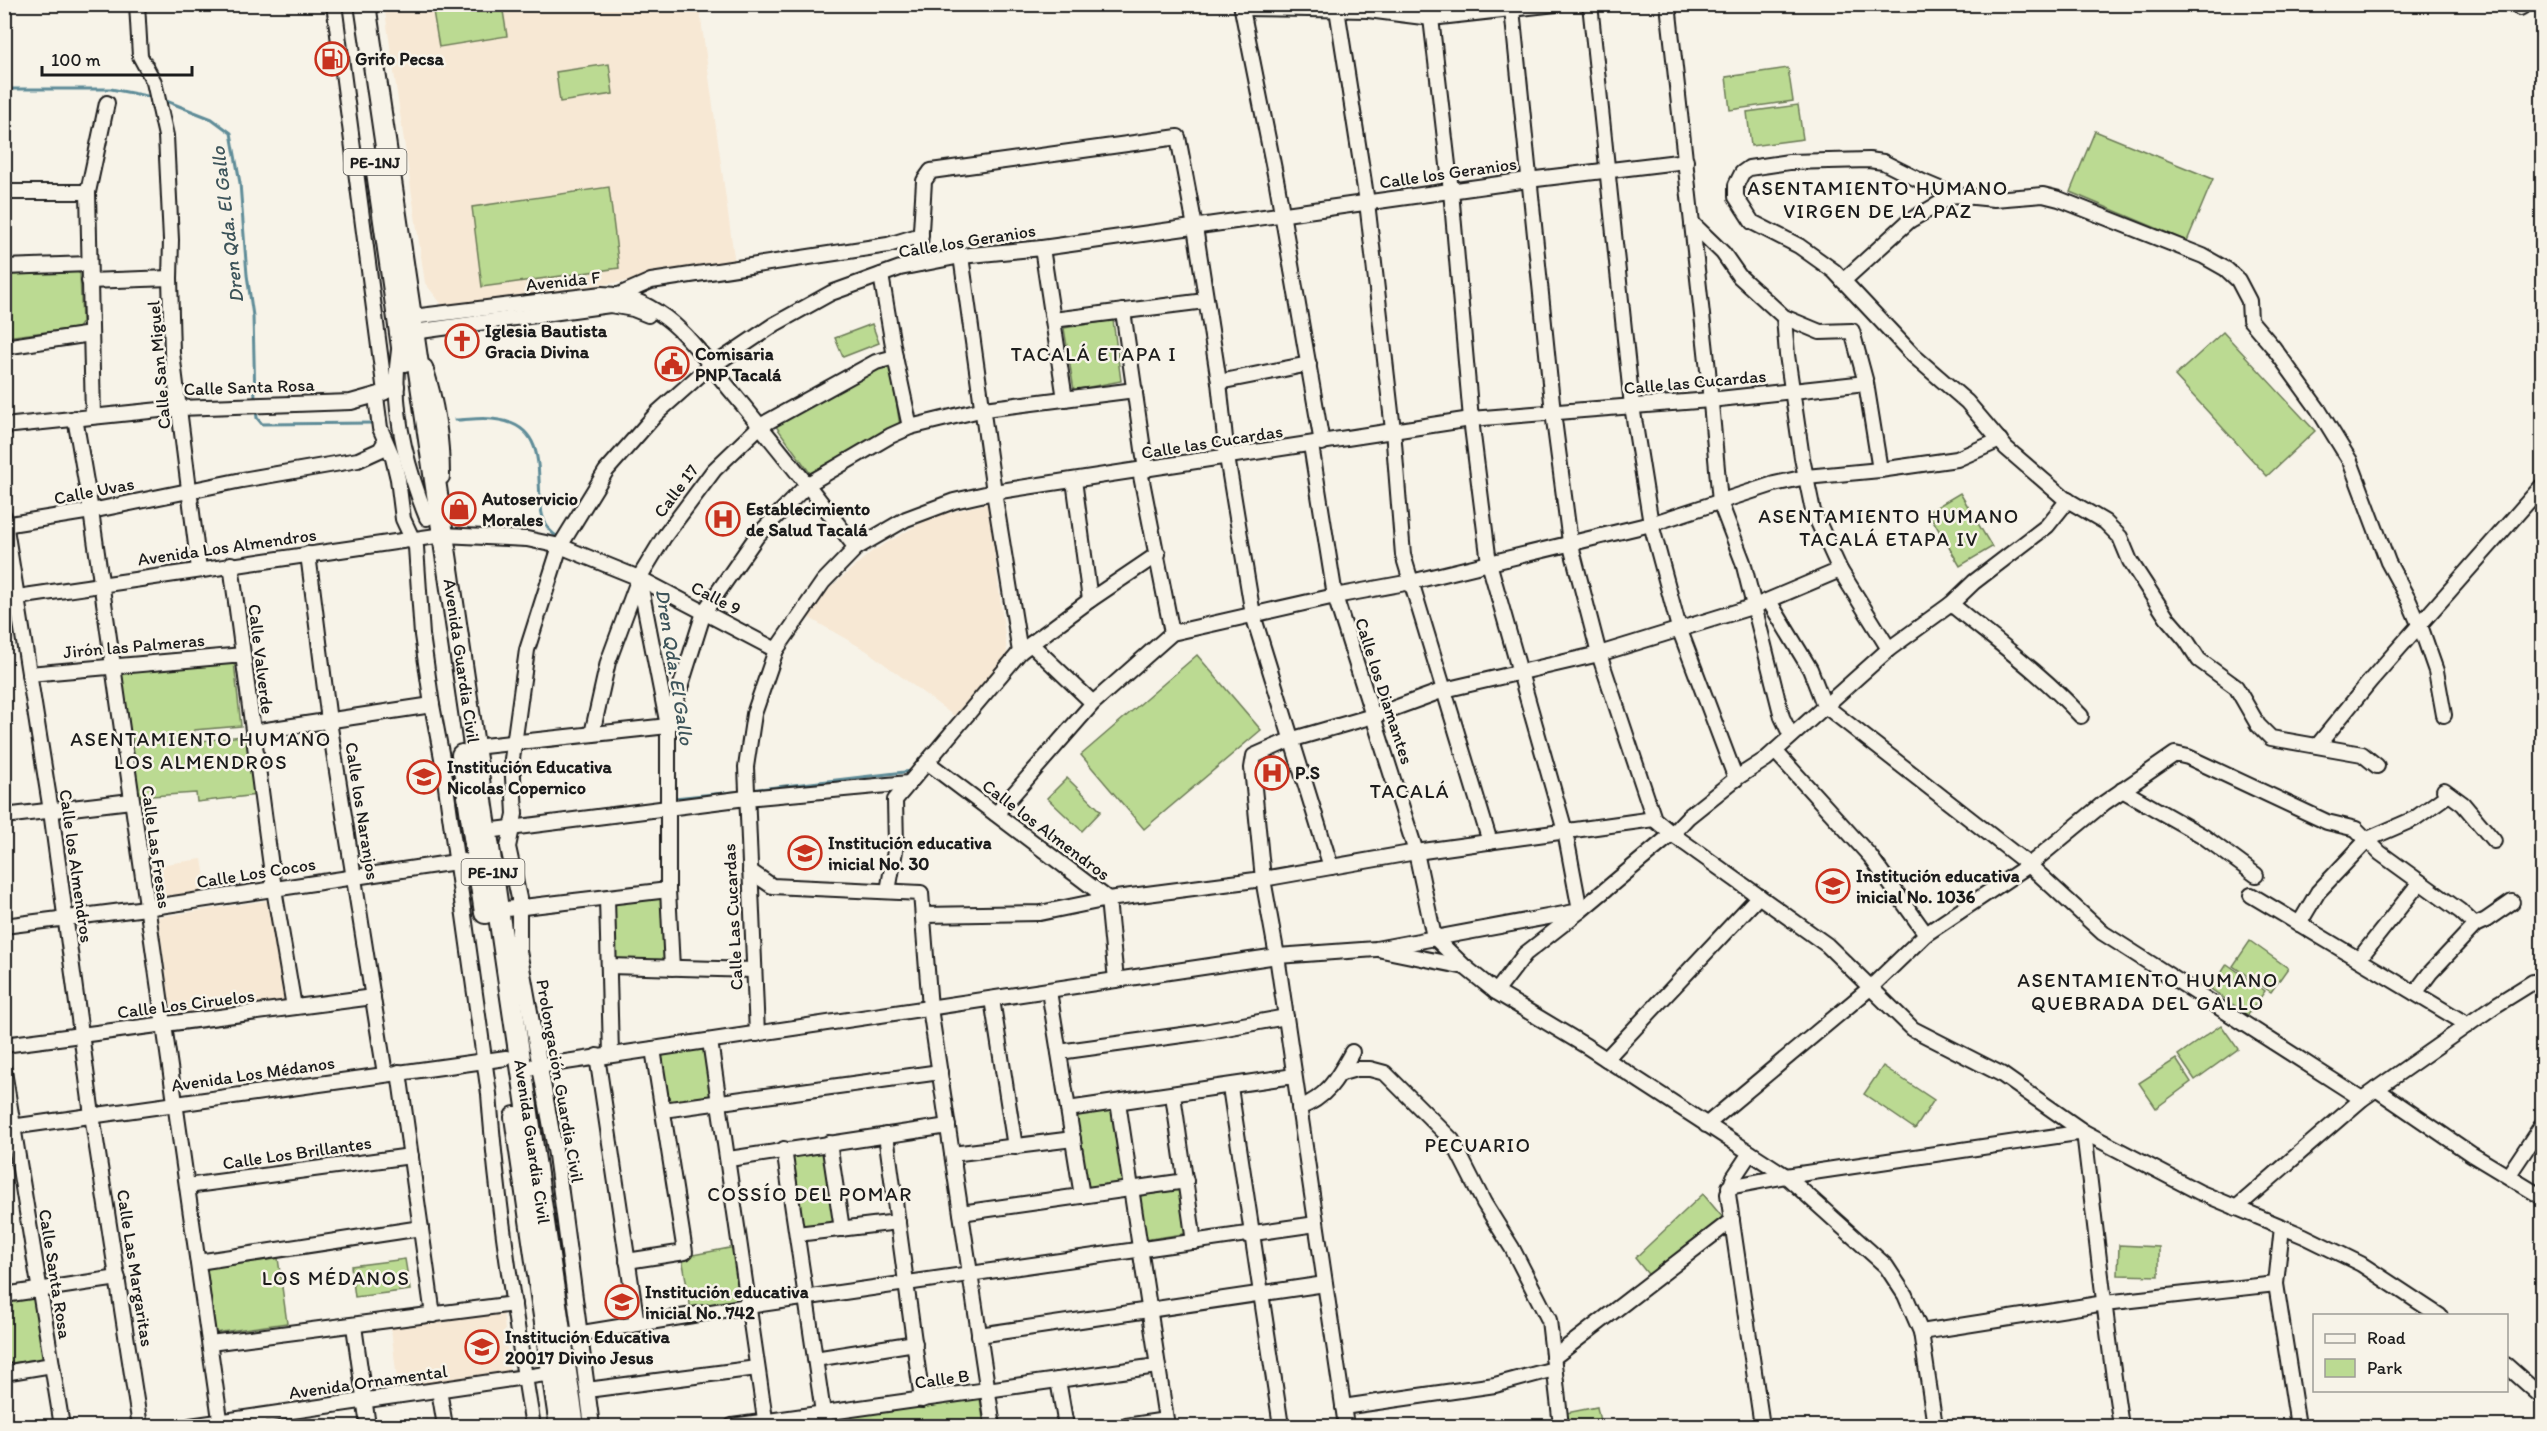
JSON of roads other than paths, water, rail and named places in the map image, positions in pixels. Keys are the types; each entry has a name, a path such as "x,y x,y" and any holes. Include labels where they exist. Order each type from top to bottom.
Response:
{"highway":[{"name":"Avenida Guardia Civil","path":"352,4 407,330"},
{"name":"Avenida Guardia Civil","path":"365,4 431,529 477,859 522,1064"},
{"name":"Avenida Guardia Civil","path":"431,529 474,747 574,1426"},
{"name":"Avenida Guardia Civil","path":"560,1426 552,1373 562,1336"}],"street":[{"name":"Calle San Miguel","path":"137,4 140,56 154,82 164,118 171,240 172,353 199,569"},
{"path":"334,4 386,391 402,438 414,486 431,529 422,635 484,1061 514,1304 533,1426"},
{"path":"1242,6 1368,10 1431,18 1556,4"},
{"path":"1590,4 1632,406 1651,524 1679,628 1736,779"},
{"path":"1668,4 1720,502 1743,562 1782,717 1791,736"},
{"name":"Calle los Diamantes","path":"1242,6 1309,364 1316,444 1335,596 1416,852 1434,937"},
{"path":"1337,9 1367,202 1393,430 1402,555 1490,842"},
{"path":"1512,9 1553,412 1570,542 1599,654 1654,819 1827,945 1913,1029 2001,1074 2084,1132 2199,1192 2361,1264 2437,1314"},
{"path":"1431,18 1451,191 1471,418 1489,563 1565,831 1580,911"},
{"path":"93,416 88,192 107,104"},
{"path":"919,264 924,181 931,171 1178,137 1195,227 1219,382 1227,458 1253,615 1331,867"},
{"path":"2377,766 2362,754 2271,738 2258,724 2236,687 2199,660 2167,618 2130,561 2120,537 2105,522 2068,500 2032,471 2000,440 1967,402 1914,356 1834,271 1799,246 1752,222 1736,197 1736,185 1742,173 1749,168 1789,162 1869,159 1883,162 1954,195 1994,199 2043,195 2059,199 2204,256 2226,269 2238,280 2249,301 2250,320 2273,347 2318,409 2350,461 2388,562 2420,627 2436,671 2444,715"},
{"name":"Calle los Geranios","path":"515,742 527,650 560,546 606,471 657,413 710,365 775,324 831,293 881,274 962,256 1042,248 1528,180 1686,161"},
{"path":"4,192 88,192"},
{"path":"1843,281 1909,221 1954,195"},
{"path":"1692,223 1723,253 1739,276 1784,317 1820,332 1852,331 1866,383 1880,470"},
{"path":"617,300 651,281 888,245 921,235"},
{"path":"1042,248 1065,399"},
{"path":"962,256 994,492 1025,648 1093,703"},
{"path":"4,267 89,264"},
{"path":"881,274 894,357 910,427"},
{"path":"89,281 170,278"},
{"name":"Avenida F","path":"407,330 617,300 648,315 710,365 808,484 856,548"},
{"path":"1053,320 1205,301"},
{"path":"1122,311 1135,390 1143,470 1173,633"},
{"path":"1784,317 1792,392 1813,511 1840,570 1889,649"},
{"path":"407,330 378,414 385,442 396,467 403,519 431,529"},
{"path":"4,347 90,334"},
{"name":"Calle 17","path":"592,734 608,662 639,578 664,537 714,470 760,426 876,362 894,357"},
{"path":"1219,382 1309,364"},
{"name":"Calle las Cucardas","path":"746,798 746,767 754,714 776,650 823,582 856,548 906,519 954,501 994,492 1227,458 1471,418 1710,400 1866,383"},
{"path":"668,726 704,612 758,536 808,484 890,436 910,427 984,409 1135,390"},
{"name":"Calle Santa Rosa","path":"4,426 179,408 351,402 386,391"},
{"name":"Calle Las Fresas","path":"75,418 91,511 221,1424"},
{"path":"996,814 1093,703 1173,633 1335,596 1411,582 1651,524 1774,484 1806,477 1880,470 1957,459 2000,440"},
{"name":"Calle Uvas","path":"5,522 91,511 242,480 358,460 380,450 385,442"},
{"path":"1074,480 1090,600"},
{"path":"2318,745 2370,681 2542,486"},
{"path":"1496,992 1525,954 1672,834 1688,817 1775,751 1889,649 1951,604 1974,582 2047,526 2068,500"},
{"name":"Calle los Almendros","path":"5,522 10,598 29,674 51,811 92,1115"},
{"name":"Avenida Los Almendros","path":"10,598 308,554 431,529 527,539 560,546"},
{"name":"Calle 9","path":"560,546 639,578 776,650"},
{"name":"Calle los Naranjos","path":"308,554 329,721 373,997 411,1156 433,1315"},
{"path":"888,891 896,845 895,800 1025,648 1158,554"},
{"name":"Calle Valverde","path":"231,564 274,889 294,1007"},
{"path":"1346,1426 1277,956 1263,879 1252,762 1254,756 1290,740 1373,716 1444,690 1599,654 1755,606 1840,570"},
{"path":"639,578 668,726 668,890 672,968"},
{"path":"1769,601 1810,669 1824,705 2029,865 2103,933 2362,1099"},
{"path":"1951,604 2018,656 2081,716"},
{"name":"Jirón las Palmeras","path":"29,674 243,655"},
{"path":"253,732 432,705"},
{"path":"474,747 668,726"},
{"name":"Prolongación Guardia Civil","path":"515,742 512,759 513,826 508,847 520,909 522,1064"},
{"path":"1775,751 1870,856 1926,934"},
{"path":"1706,1125 1870,988 1926,934 2029,865 2122,790 2175,754 2188,757 2327,822 2356,829 2380,852 2460,910 2475,925"},
{"name":"Calle los Almendros","path":"927,762 1108,899 1116,980"},
{"path":"487,831 746,798 909,783"},
{"path":"2122,790 2204,836 2256,875"},
{"path":"2299,924 2318,892 2368,839 2414,819 2446,791 2469,809 2494,841"},
{"name":"Calle Las Cucardas","path":"746,798 757,1034"},
{"path":"4,816 131,801"},
{"path":"922,915 1040,913 1108,899 1263,879 1416,852 1654,819"},
{"name":"Calle Los Cocos","path":"4,926 146,908 477,859"},
{"path":"750,871 772,886 921,893 930,1008 993,1426"},
{"path":"2359,959 2382,927 2420,882"},
{"path":"498,910 668,890"},
{"path":"2251,895 2468,1025"},
{"path":"1606,1059 1759,896"},
{"path":"607,898 611,1054"},
{"path":"2415,993 2430,973 2475,925 2512,902"},
{"path":"1376,949 1580,911"},
{"path":"1434,937 1465,967 1496,992 1606,1059 1786,1176 1886,1266 1905,1295 1921,1332 1935,1426"},
{"path":"1376,949 1465,967"},
{"name":"Avenida Los Médanos","path":"9,1128 484,1061 522,1064 653,1049 1277,956 1376,949"},
{"path":"609,966 754,970"},
{"path":"2236,1208 2362,1099 2533,982 2542,981"},
{"path":"1049,991 1082,1196"},
{"name":"Calle Los Ciruelos","path":"4,1045 373,997"},
{"path":"992,999 1015,1147"},
{"path":"1059,1052 1204,1032 1286,1017"},
{"path":"710,1041 729,1159 765,1424"},
{"path":"627,1261 685,1252 653,1049"},
{"path":"1299,1108 1314,1101 1342,1073 1352,1052"},
{"path":"597,1056 637,1324"},
{"path":"1342,1073 1356,1069 1370,1069 1385,1073 1452,1140 1549,1320 1561,1426"},
{"name":"Calle Santa Rosa","path":"4,1071 9,1128 40,1290 62,1426"},
{"path":"663,1110 720,1100 940,1072"},
{"path":"1068,1109 1294,1076"},
{"path":"1230,1087 1281,1426"},
{"path":"2376,1089 2471,1154 2542,1197"},
{"path":"1173,1095 1194,1242"},
{"path":"1118,1102 1166,1423 1126,1426"},
{"name":"Calle Las Margaritas","path":"92,1115 140,1426"},
{"path":"2508,1176 2542,1125"},
{"path":"729,1159 948,1126"},
{"path":"1729,1187 1786,1176 2084,1132"},
{"path":"2084,1132 2121,1426"},
{"path":"886,1135 922,1400"},
{"path":"952,1154 1072,1139"},
{"path":"829,1143 842,1229"},
{"path":"784,1149 824,1420"},
{"path":"1750,1153 1729,1187 1762,1426"},
{"name":"Calle Los Brillantes","path":"187,1186 411,1156"},
{"path":"961,1212 1186,1181"},
{"path":"1343,1407 1495,1385 1553,1363 1732,1220"},
{"path":"797,1234 898,1222"},
{"path":"592,1426 587,1390 562,1336 748,1306 1316,1224"},
{"path":"2282,1227 2276,1284 2298,1426"},
{"path":"198,1262 421,1228"},
{"path":"4,1295 118,1278"},
{"path":"979,1335 1325,1284"},
{"path":"1921,1332 2106,1303 2276,1284"},
{"path":"210,1343 514,1304"},
{"path":"354,1326 368,1426"},
{"path":"815,1359 915,1343"},
{"path":"4,1373 52,1365"},
{"name":"Calle B","path":"732,1426 824,1420 922,1400 1157,1366"},
{"path":"2508,1367 2542,1397"},
{"path":"587,1390 757,1368"},
{"name":"Avenida Ornamental","path":"190,1426 221,1424 364,1400 552,1373"},
{"path":"1058,1380 1066,1426"},
{"path":"439,1390 446,1426"}],"waterway":[{"name":"Dren Qda. El Gallo","path":"4,89 111,89 152,97"},
{"name":"Dren Qda. El Gallo","path":"161,99 212,119 231,133 240,183 247,275 253,316 255,401"},
{"name":"Dren Qda. El Gallo","path":"256,410 257,418 262,424 375,423"},
{"name":"Dren Qda. El Gallo","path":"455,420 492,419 516,425 530,438 536,454 542,512 547,527 560,538"},
{"name":"Dren Qda. El Gallo","path":"648,587 654,619"},
{"name":"Dren Qda. El Gallo","path":"750,790 913,771"},
{"name":"Dren Qda. El Gallo","path":"674,798 744,791"},
{"name":"Dren Qda. El Gallo","path":"1003,811 1014,819"}],"place":[{"name":"Grifo Pecsa","path":"332,59"},
{"name":"Iglesia Bautista Gracia Divina","path":"462,341"},
{"name":"Comisaria PNP Tacalá","path":"672,364"},
{"name":"Autoservicio Morales","path":"459,509"},
{"name":"Establecimiento de Salud Tacalá","path":"723,519"},
{"name":"P.S","path":"1272,773"},
{"name":"Institución Educativa Nicolas Copernico","path":"424,777"},
{"name":"Institución educativa inicial No. 30","path":"805,853"},
{"name":"Institución educativa inicial No. 1036","path":"1833,886"},
{"name":"Institución educativa inicial No. 742","path":"622,1302"},
{"name":"Institución Educativa 20017 Divino Jesus","path":"482,1347"}],"district":[{"name":"ASENTAMIENTO HUMANO VIRGEN DE LA PAZ","path":"1878,200"},
{"name":"TACALÁ ETAPA I","path":"1094,354"},
{"name":"ASENTAMIENTO HUMANO TACALÁ ETAPA IV","path":"1889,528"},
{"name":"ASENTAMIENTO HUMANO LOS ALMENDROS","path":"201,750"},
{"name":"TACALÁ","path":"1410,791"},
{"name":"ASENTAMIENTO HUMANO QUEBRADA DEL GALLO","path":"2148,992"},
{"name":"PECUARIO","path":"1478,1145"},
{"name":"COSSÍO DEL POMAR","path":"810,1194"},
{"name":"LOS MÉDANOS","path":"336,1278"}]}
